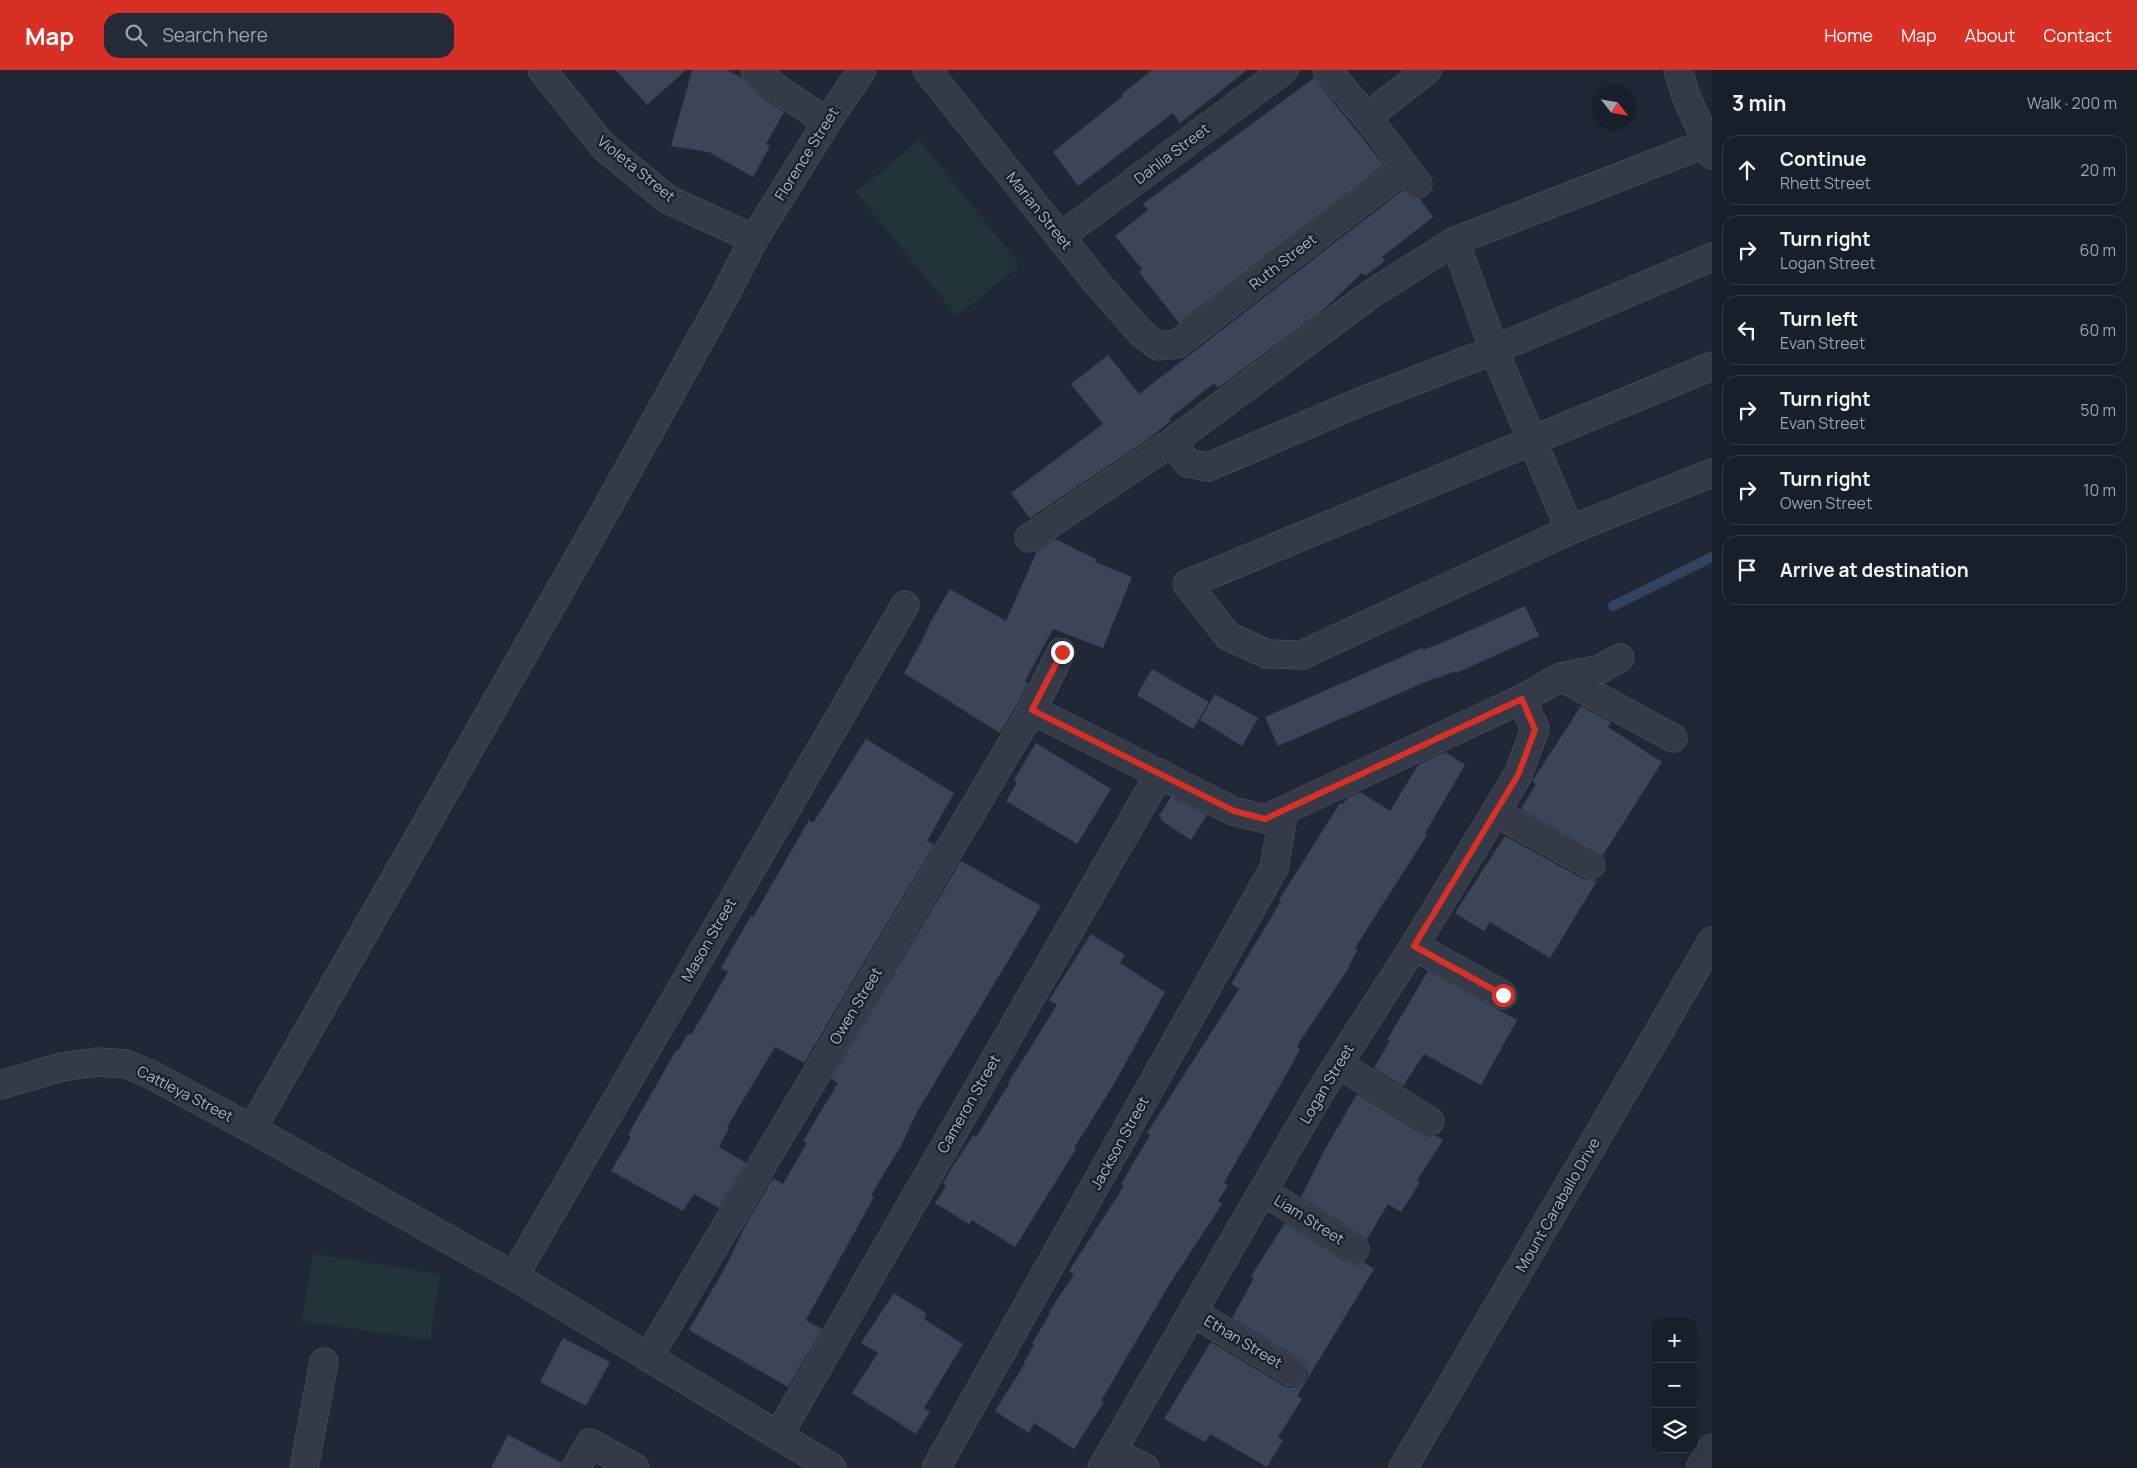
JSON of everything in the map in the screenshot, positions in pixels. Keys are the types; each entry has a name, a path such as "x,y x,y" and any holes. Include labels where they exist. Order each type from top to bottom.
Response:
{"street":[{"name":"Violeta Street","path":"542,70 603,146 667,199 754,239"},
{"path":"756,70 775,87 827,122"},
{"name":"Florence Street","path":"252,1129 607,508 754,239 862,70"},
{"name":"Marian Street","path":"927,70 1060,237 1141,334 1158,346"},
{"name":"Dahlia Street","path":"1060,237 1284,70"},
{"path":"1327,70 1367,116 1427,70"},
{"path":"1029,538 1172,442 1371,294 1455,241 1710,146 1686,96 1678,70"},
{"name":"Ruth Street","path":"1158,346 1177,344 1411,176 1367,116"},
{"path":"1455,241 1494,350 1531,443 1570,530"},
{"path":"1172,442 1188,463 1208,468 1360,402 1494,350 1712,257"},
{"path":"1712,366 1531,443 1187,584 1228,636 1267,654 1302,655 1570,530 1712,473"},
{"name":"Mason Street","path":"514,1276 905,605"},
{"name":"Owen Street","path":"648,1358 1032,710 1062,652"},
{"path":"1032,710 1234,811 1265,819 1522,699 1561,677 1600,669 1620,658"},
{"path":"1561,677 1673,738"},
{"name":"Logan Street","path":"1107,1459 1338,1064 1414,946 1518,775 1535,730 1522,699"},
{"name":"Cameron Street","path":"778,1436 1160,773"},
{"name":"Jackson Street","path":"936,1468 1274,868 1284,811"},
{"path":"1495,812 1591,865"},
{"name":"Mount Caraballo Drive","path":"1402,1468 1712,941"},
{"path":"1414,946 1503,995"},
{"name":"Cattleya Street","path":"0,1086 62,1067 97,1062 126,1064 152,1075 514,1276 832,1468"},
{"path":"1338,1064 1430,1121"},
{"name":"Liam Street","path":"1264,1192 1355,1248"},
{"name":"Ethan Street","path":"1194,1313 1292,1372"},
{"path":"304,1468 324,1362"},
{"path":"576,1468 590,1443 635,1468"},
{"path":"1700,1468 1712,1448"},
{"path":"1107,1459 1145,1468"}],"shaded area":[{"path":"919,140 1020,265 957,316 856,192"},
{"path":"313,1254 440,1274 430,1340 302,1321"}],"building":[{"path":"616,70 686,70 647,105"},
{"path":"692,70 727,70 742,78 765,99 784,112 766,144 770,146 753,177 709,152 671,146"},
{"path":"1152,70 1247,70 1180,123 1173,113 1078,186 1053,152 1123,96 1122,94"},
{"path":"1314,78 1384,165 1179,323 1139,272 1142,269 1115,236 1148,210 1143,204"},
{"path":"1403,190 1412,198 1420,199 1433,217 1382,257 1385,261 1365,276 1362,273 1322,311 1218,388 1214,383 1169,419 1171,421 1147,440 1030,518 1011,493 1103,424 1071,384 1108,355 1139,394"},
{"path":"1055,539 1096,559 1095,562 1132,577 1103,648 1053,629 1025,681 1028,683 1019,701 1000,733 904,673 950,589 1006,621 1037,551"},
{"path":"1525,606 1539,636 1456,673 1455,671 1437,677 1278,746 1265,717 1422,648 1423,650 1439,644"},
{"path":"1152,669 1209,702 1193,729 1137,695"},
{"path":"1215,694 1258,718 1242,746 1200,720"},
{"path":"1581,706 1611,722 1608,727 1662,762 1603,855 1521,809 1536,784 1532,782 1533,780"},
{"path":"866,739 954,793 927,841 934,845 804,1063 775,1047 727,1127 729,1128 719,1147 746,1163 719,1208 694,1194 683,1211 611,1171 631,1137 628,1135 676,1050 678,1051 688,1033 691,1035 728,972 721,968 751,916 753,917 809,820 813,823"},
{"path":"1036,743 1111,789 1077,844 1006,801 1017,783 1014,780"},
{"path":"1445,752 1465,765 1425,833 1427,835 1355,948 1358,950 1350,966 1297,1046 1300,1049 1291,1066 1224,1183 1228,1185 1218,1201 1222,1204 1169,1285 1101,1401 1104,1402 1074,1449 1034,1423 1029,1433 995,1411 1025,1363 1034,1345 1032,1344 1049,1312 1074,1274 1069,1271 1124,1186 1121,1184 1150,1135 1147,1133 1239,989 1231,984 1281,901 1279,900 1340,803 1343,804 1347,798 1360,792 1390,811 1418,765"},
{"path":"1171,797 1207,815 1191,840 1161,820 1162,818 1159,816"},
{"path":"1505,836 1583,879 1597,881 1550,958 1490,922 1484,931 1455,913"},
{"path":"961,861 1041,906 917,1112 902,1144 871,1195 874,1197 806,1320 822,1329 788,1387 689,1330 773,1178 783,1184 807,1143 803,1141 838,1083 831,1079"},
{"path":"1091,934 1125,955 1120,963 1165,992 1114,1084 1074,1148 1076,1149 1015,1247 972,1220 969,1224 935,1203 946,1186 943,1183 953,1166 973,1136 976,1137 1057,1005 1049,1000"},
{"path":"1428,971 1517,1020 1481,1085 1424,1054 1403,1086 1374,1068 1390,1041 1387,1040"},
{"path":"1357,1094 1422,1134 1429,1137 1435,1135 1443,1140 1417,1180 1420,1182 1401,1212 1388,1204 1367,1239 1301,1197 1325,1149"},
{"path":"1285,1223 1347,1262 1355,1265 1363,1262 1374,1269 1297,1396 1302,1399 1278,1437 1283,1440 1267,1467 1210,1434 1205,1442 1164,1419 1211,1342 1284,1386 1291,1388 1299,1386 1306,1380 1308,1373 1306,1365 1300,1359 1232,1318 1254,1278 1251,1276"},
{"path":"894,1293 927,1314 924,1319 963,1344 924,1408 930,1412 916,1434 852,1393 878,1353 861,1343"},
{"path":"563,1338 610,1362 586,1406 540,1382"},
{"path":"508,1435 562,1463 560,1468 491,1468"}],"waterway":[{"path":"1613,606 1712,557"}],"route":[{"path":"1062,652 1032,710 1234,811 1265,819 1522,699 1535,730 1518,775 1414,946 1503,995"}]}
